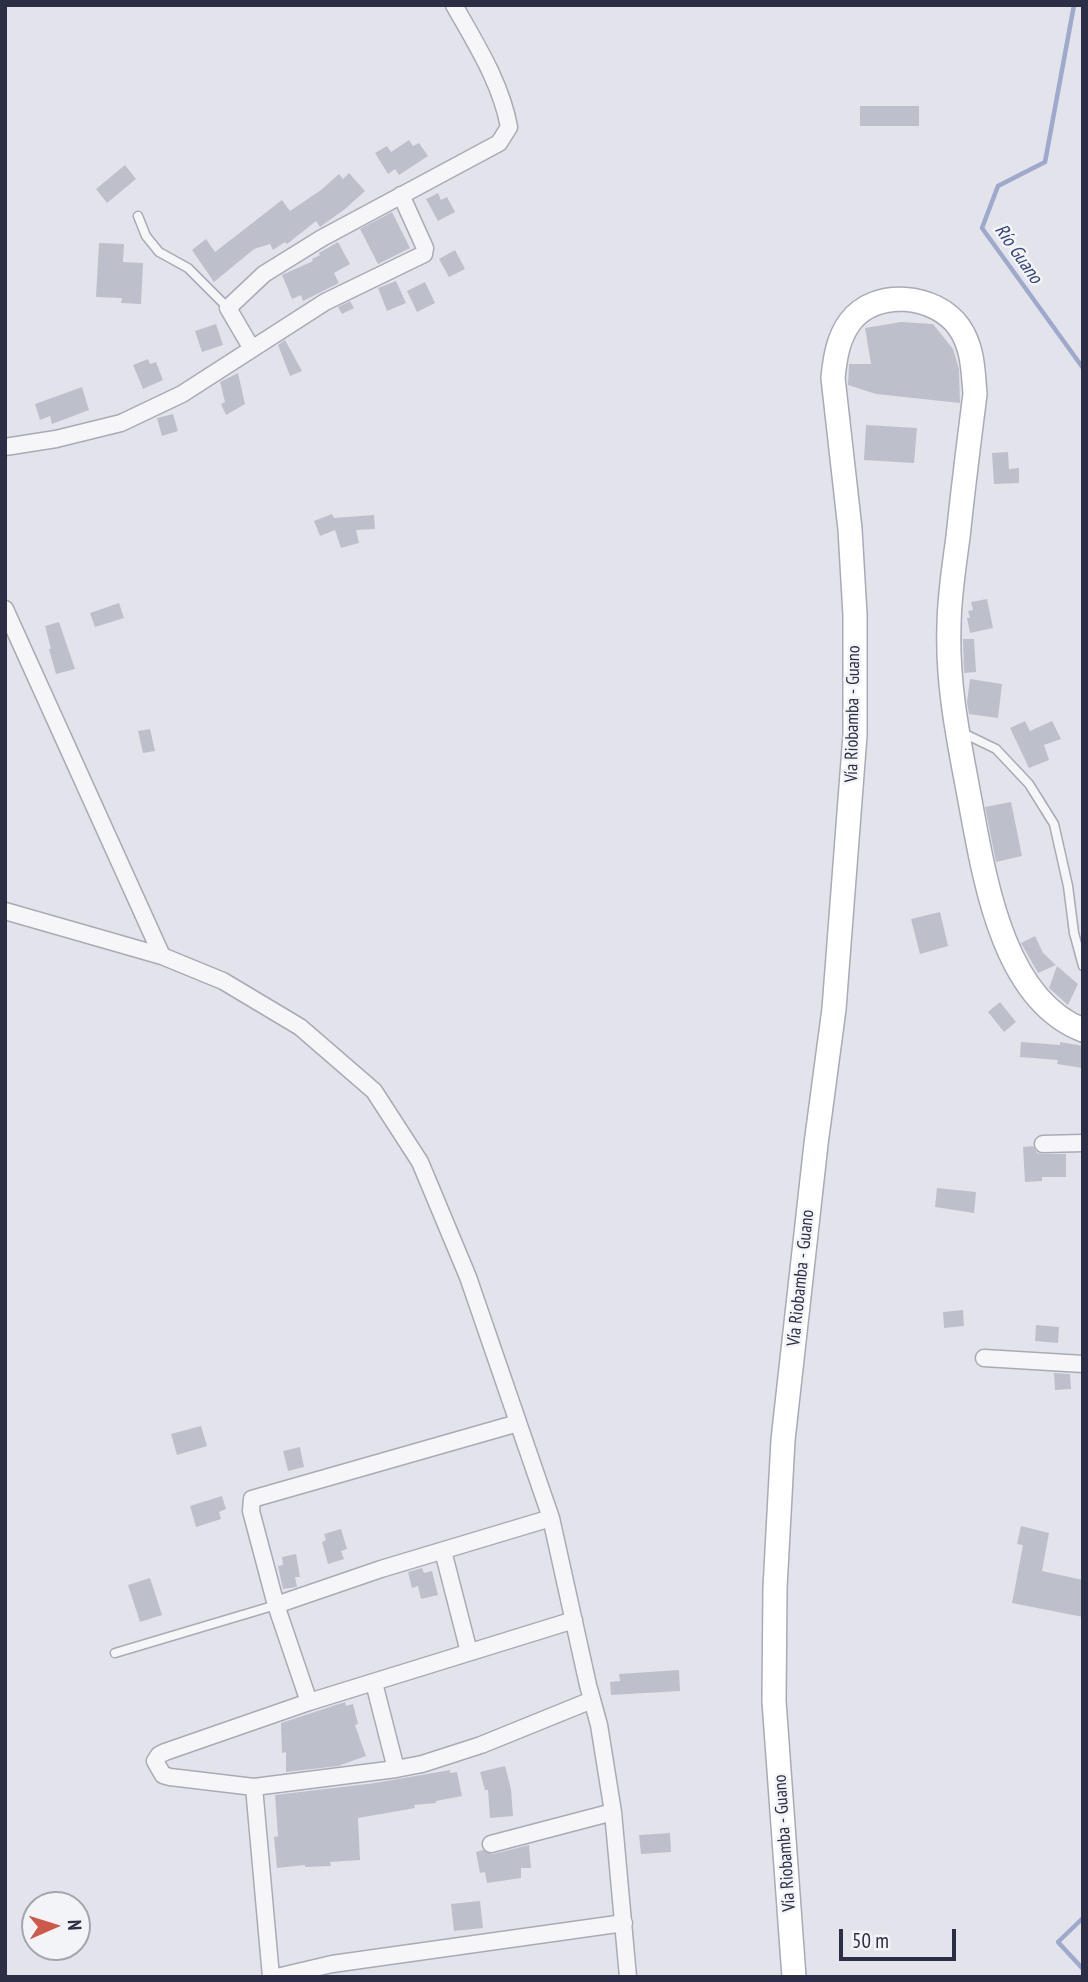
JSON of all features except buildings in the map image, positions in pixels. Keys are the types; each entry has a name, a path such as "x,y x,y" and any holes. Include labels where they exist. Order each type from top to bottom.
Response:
{"main road":[{"name":"Vía Riobamba - Guano","path":"794,1977 774,1700 775,1588 783,1440 834,1009 855,735 855,615 850,529 833,378 835,356 851,321 861,311 888,300 919,301 935,307 950,317 968,343 973,363 975,394 949,625 950,687 957,730 981,861 994,912 1007,943 1025,979 1040,1000 1056,1017 1083,1030"}],"street":[{"path":"252,349 228,308 264,274 322,237 499,143 509,127 506,107 489,68 454,5"},
{"path":"5,447 56,439 121,423 182,394 325,302 424,254 425,248 401,195"},
{"path":"5,609 162,956"},
{"path":"5,911 162,956 223,981 300,1027 374,1091 420,1161 468,1277 551,1518 599,1725 613,1812 628,1977"},
{"path":"1043,1144 1083,1143"},
{"path":"984,1359 1083,1364"},
{"path":"309,1702 276,1605 251,1511 252,1499 517,1423"},
{"path":"276,1605 381,1569 551,1518"},
{"path":"443,1551 469,1652"},
{"path":"574,1620 309,1702 165,1752 155,1761 163,1775 170,1777 254,1787 396,1769 422,1764 481,1745 592,1700"},
{"path":"374,1683 396,1769"},
{"path":"254,1787 271,1977"},
{"path":"491,1844 613,1812"},
{"path":"277,1977 332,1964 624,1923"}],"lane":[{"path":"138,216 146,236 159,252 188,268 228,308"},
{"path":"957,730 996,749 1029,784 1054,824 1068,886 1074,933 1083,966"},
{"path":"115,1653 276,1605"}],"waterway":[{"name":"Río Guano","path":"1074,5 1045,162 998,186 982,228 1083,368"},
{"name":"Río Guano","path":"1083,1918 1058,1942 1083,1969"}]}
